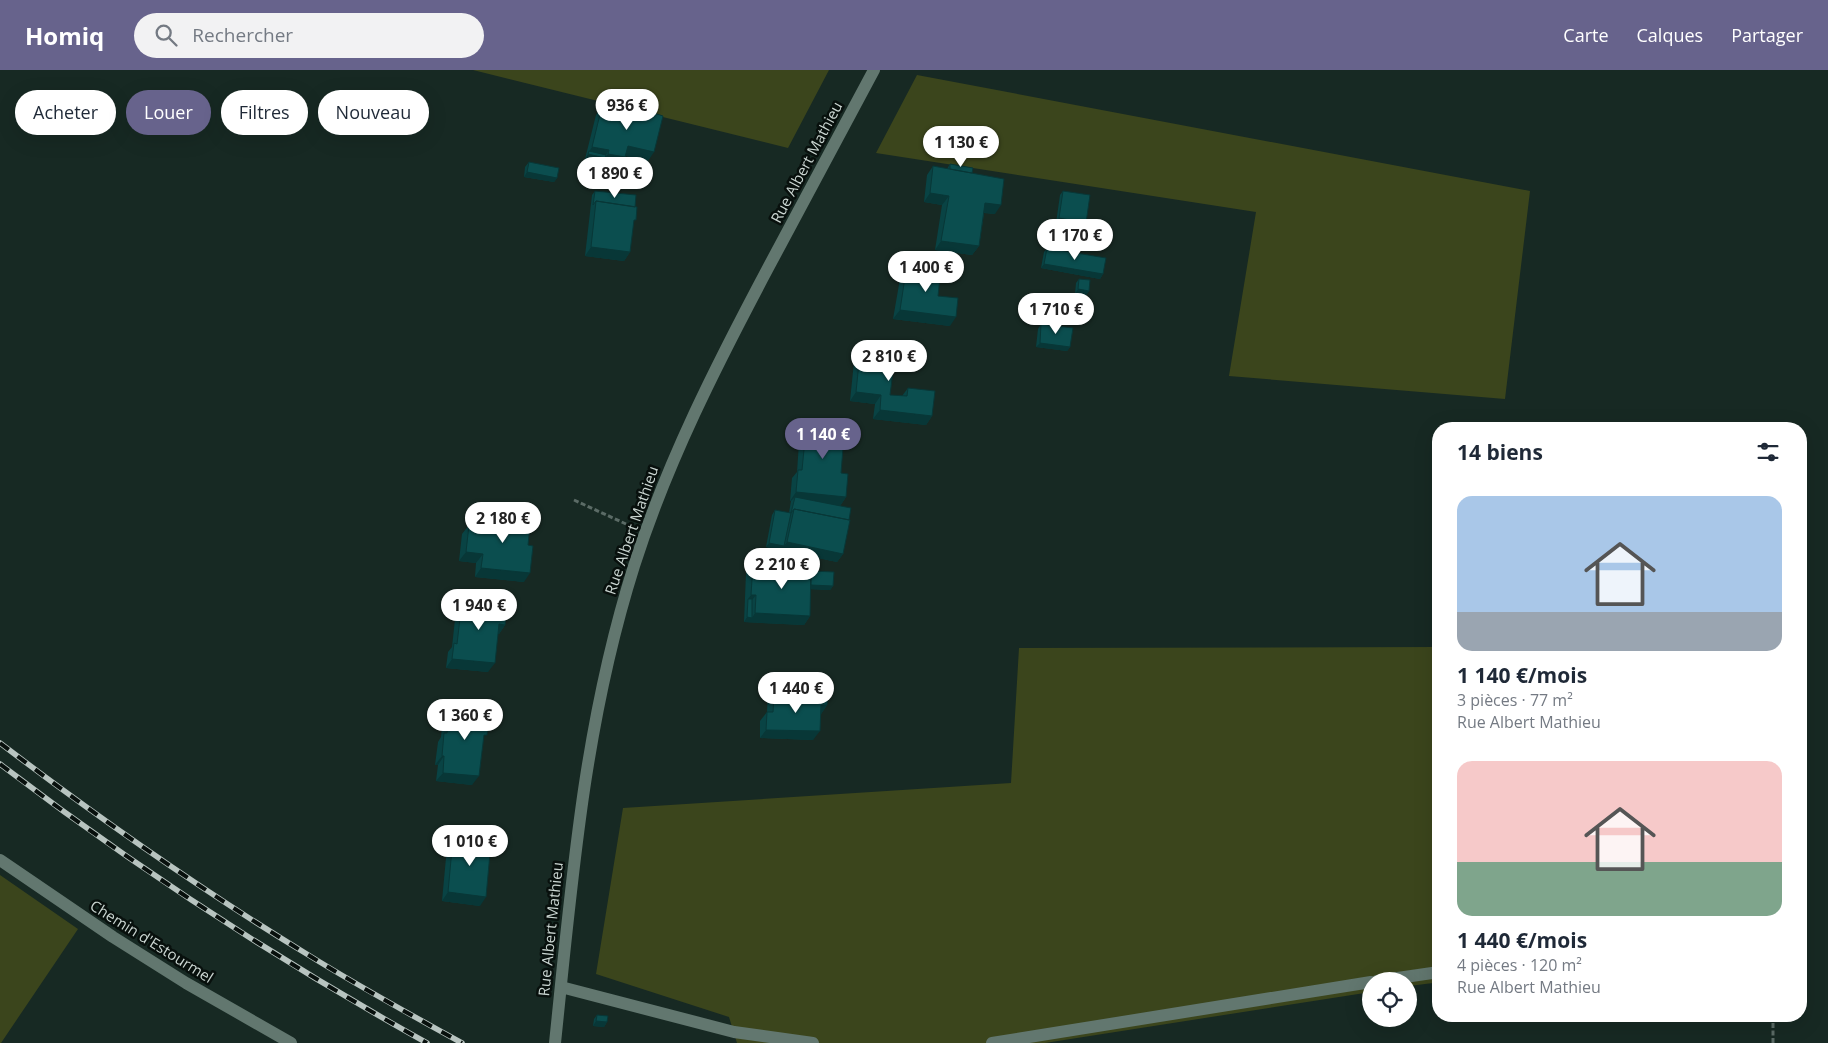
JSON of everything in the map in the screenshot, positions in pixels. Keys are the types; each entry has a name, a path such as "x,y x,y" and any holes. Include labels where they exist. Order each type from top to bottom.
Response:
{"street":[{"name":"Rue Albert Mathieu","path":"555,1043 579,819 599,698 625,595 645,533 673,461 706,388 874,70"},
{"name":"Chemin d'Estourmel","path":"0,860 113,938 186,983 291,1043"},
{"path":"1417,975 1432,973"},
{"path":"992,1043 1362,983"},
{"path":"561,987 734,1032 813,1043"}],"path":[{"path":"574,500 645,533"},
{"path":"1773,1022 1773,1043"}],"green space":[{"path":"473,70 829,70 788,148"},
{"path":"917,75 1530,191 1505,399 1229,376 1256,212 876,153"},
{"path":"1432,647 1432,983 1417,985 1417,972 1362,972 1362,993 1045,1043 737,1043 729,1017 596,974 623,808 1011,783 1019,648"},
{"path":"0,875 78,929 1,1043 0,1043"}],"building":[{"path":"602,106 635,114 636,107 663,116 654,152 628,146 625,157 608,154 609,150 592,147"},
{"path":"589,151 606,155 605,158 588,154"},
{"path":"529,162 559,168 557,178 527,172"},
{"path":"950,164 973,168 972,173 950,169"},
{"path":"933,166 1004,179 1001,205 985,203 979,246 941,241 949,196 930,193"},
{"path":"595,191 636,195 635,207 596,201 593,205"},
{"path":"1063,191 1090,195 1086,223 1059,218"},
{"path":"596,201 637,207 630,252 591,247"},
{"path":"1047,248 1106,258 1103,274 1044,264"},
{"path":"907,264 941,268 938,296 958,298 956,317 900,310"},
{"path":"1079,279 1090,280 1089,291 1078,289"},
{"path":"1041,324 1073,328 1070,347 1040,343"},
{"path":"861,343 896,347 890,395 907,396 908,388 935,391 932,416 880,410 881,395 856,392"},
{"path":"807,419 845,423 841,473 848,474 846,497 796,492 798,470 802,470"},
{"path":"795,497 851,508 849,520 794,509 791,513"},
{"path":"794,509 850,520 843,554 787,542"},
{"path":"775,510 791,513 784,546 769,543"},
{"path":"503,512 531,516 528,545 533,546 530,573 481,568 483,554 466,552 469,525 501,528"},
{"path":"753,564 811,567 810,616 755,613 756,595 751,595"},
{"path":"811,571 834,572 833,586 811,585"},
{"path":"748,599 752,599 752,618 747,617"},
{"path":"462,601 508,605 505,625 499,624 495,663 452,659 454,643 457,644"},
{"path":"771,687 825,689 825,696 774,697 771,701"},
{"path":"828,696 827,705 821,705 820,731 766,730 767,712 773,712 774,697"},
{"path":"450,707 490,711 487,735 484,735 479,776 443,773 444,733 447,733"},
{"path":"453,838 491,842 486,897 448,892"},
{"path":"597,1015 608,1016 607,1022 596,1021"}],"railway":[{"path":"0,743 114,827 230,906 348,979 462,1043"},
{"path":"0,764 155,876 208,911 316,979 427,1043"}]}
